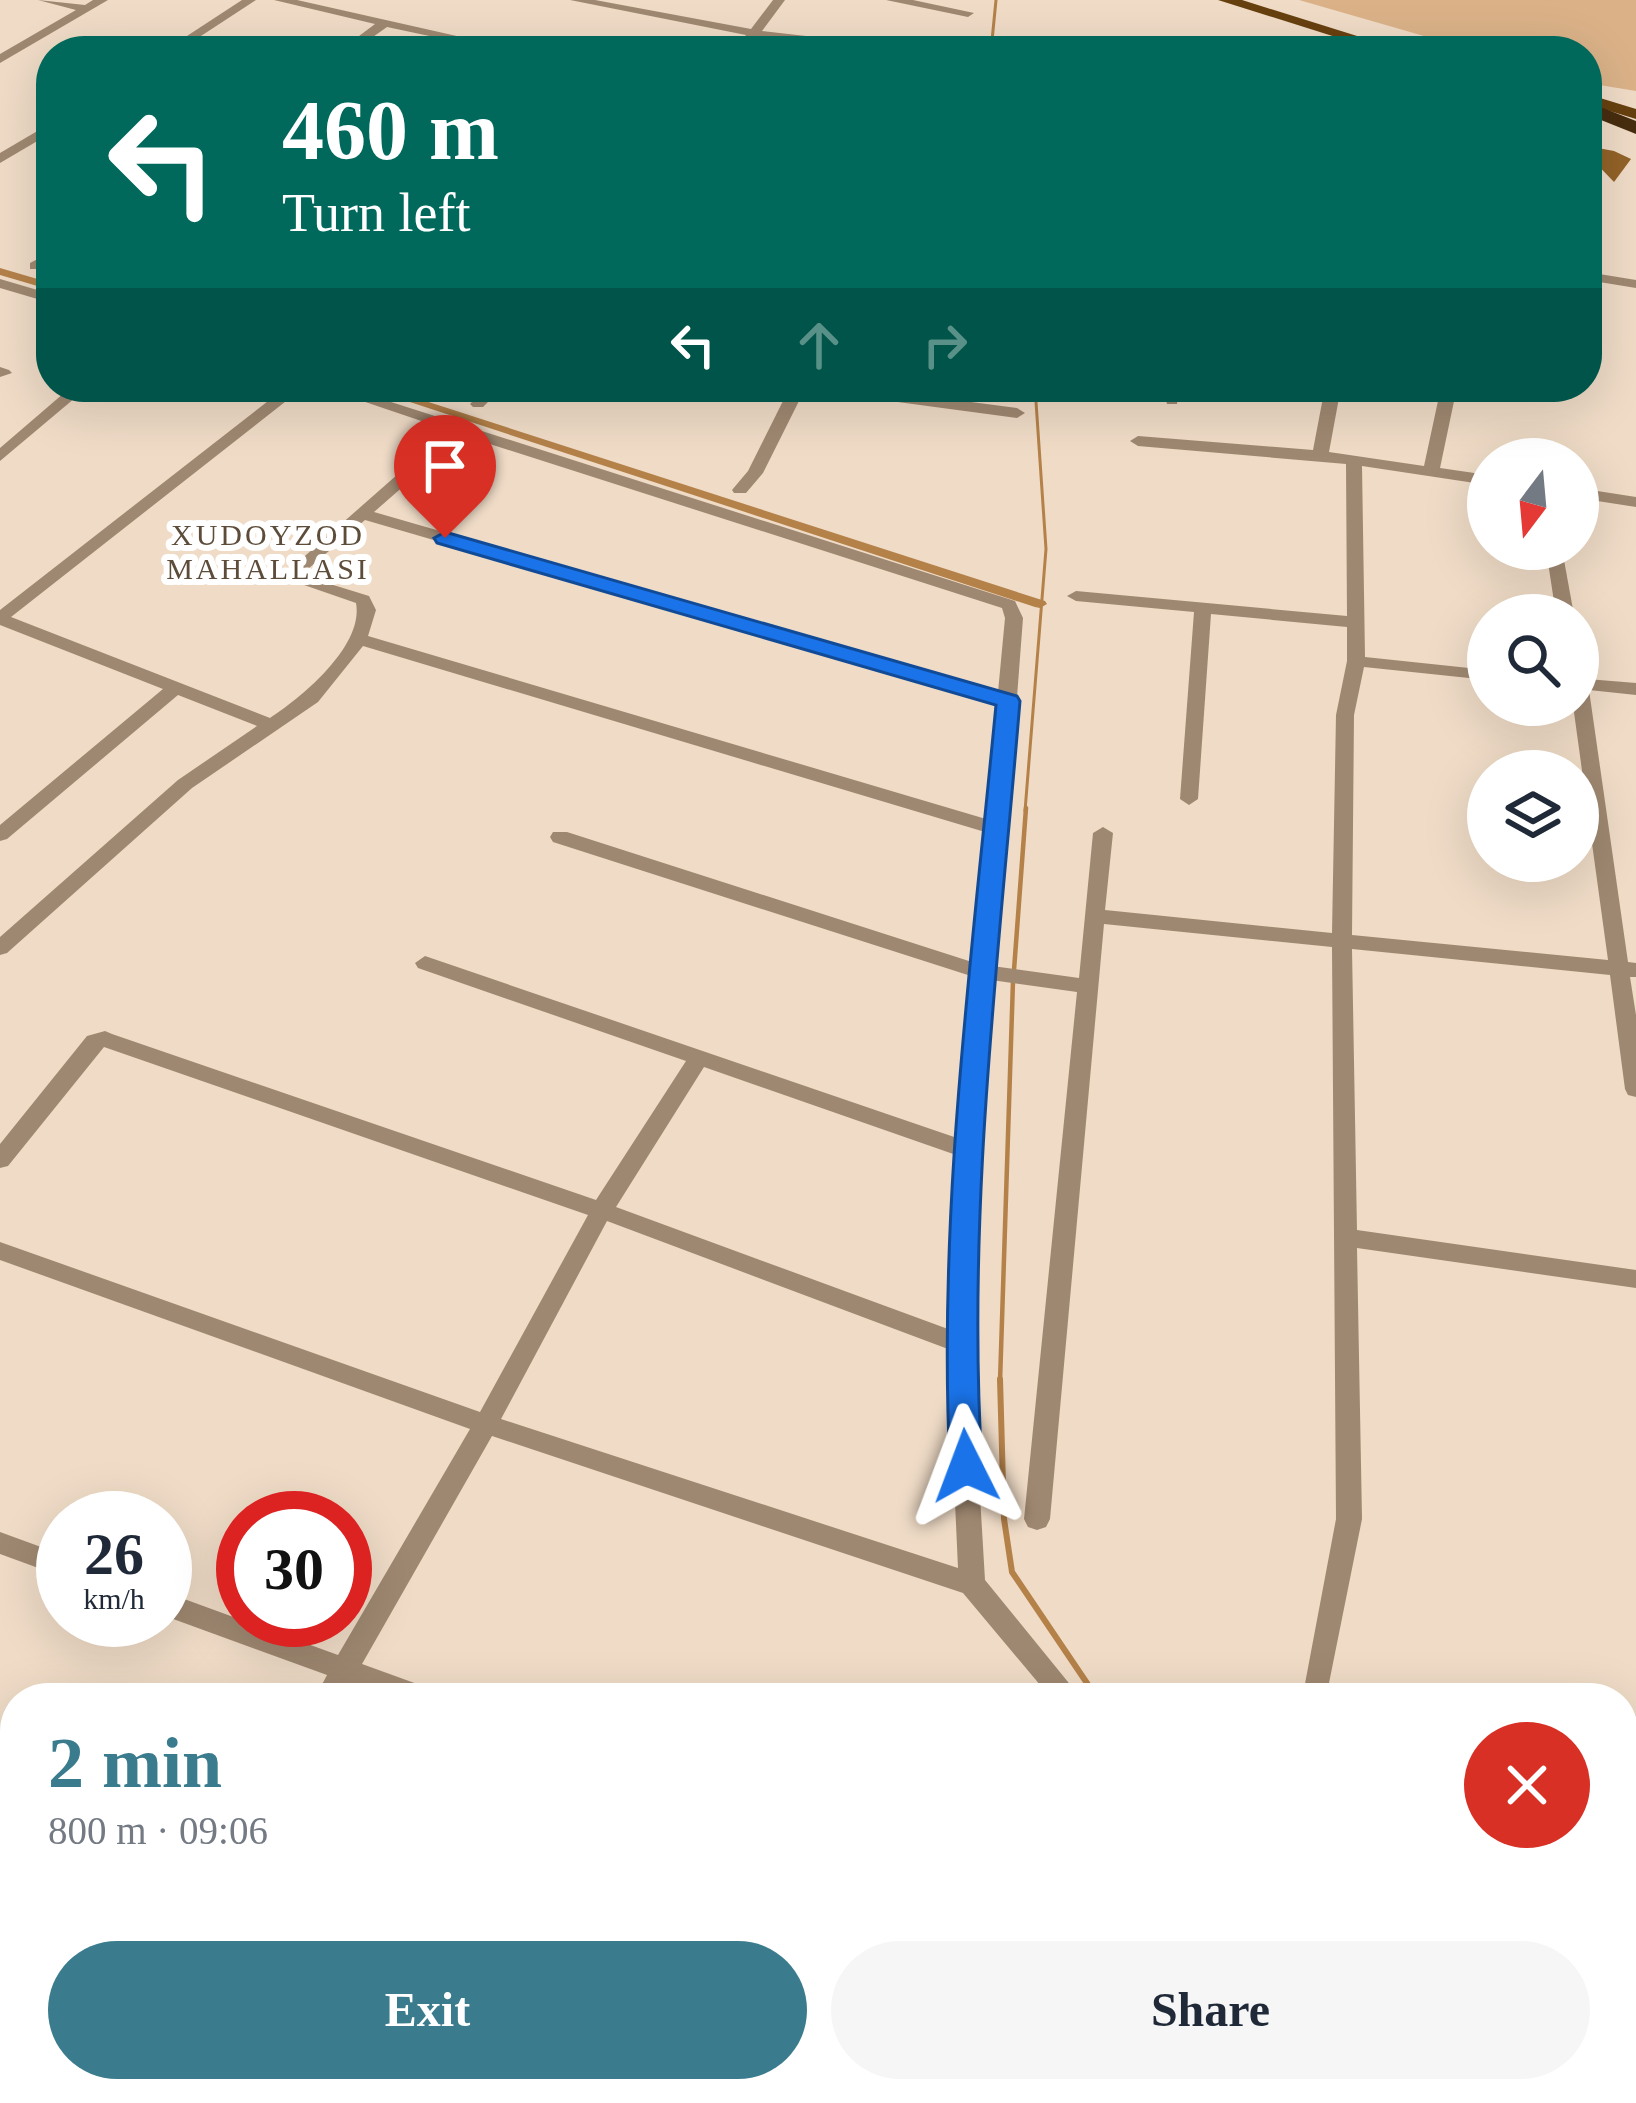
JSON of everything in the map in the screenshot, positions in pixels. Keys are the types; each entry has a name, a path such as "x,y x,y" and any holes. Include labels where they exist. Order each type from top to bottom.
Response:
{"highway":[{"path":"1602,107 1636,111"},
{"path":"1602,110 1636,126"}],"main road":[{"path":"1226,0 1346,36"},
{"path":"1256,0 1376,36"}],"street":[{"path":"44,0 87,8"},
{"path":"39,36 102,0"},
{"path":"194,36 250,0"},
{"path":"280,0 440,36"},
{"path":"576,0 778,36"},
{"path":"751,36 779,0"},
{"path":"892,0 968,13"},
{"path":"366,36 385,22"},
{"path":"1,58 36,38"},
{"path":"0,159 36,136"},
{"path":"1602,278 1636,284"},
{"path":"0,283 36,294"},
{"path":"0,456 63,402"},
{"path":"0,619 277,402"},
{"path":"374,402 1009,605 1014,618 989,974 968,1150 959,1343 972,1584"},
{"path":"740,490 755,472 790,402"},
{"path":"935,402 1017,413"},
{"path":"1320,455 1330,402"},
{"path":"1431,471 1446,402"},
{"path":"0,948 184,784 311,698 359,639 367,610 363,600 289,577 458,430"},
{"path":"1138,441 1320,455 1467,477"},
{"path":"1318,1683 1349,1519 1342,942 1345,715 1356,661 1354,461"},
{"path":"1599,496 1636,502"},
{"path":"363,514 1008,701"},
{"path":"1076,596 1354,622"},
{"path":"1189,799 1203,608"},
{"path":"0,619 273,726"},
{"path":"359,639 997,829"},
{"path":"1356,661 1467,673"},
{"path":"1599,684 1636,688"},
{"path":"0,835 176,688"},
{"path":"1587,726 1628,969 1636,1089"},
{"path":"1037,1519 1103,832"},
{"path":"560,837 989,974 1088,986"},
{"path":"1095,916 1628,969"},
{"path":"425,963 968,1150"},
{"path":"0,1160 94,1041 105,1039 601,1211 959,1343"},
{"path":"337,1683 486,1424 601,1211 699,1058"},
{"path":"1346,1237 1636,1280"},
{"path":"0,1251 486,1424 972,1584 1055,1683"},
{"path":"0,1543 36,1556"},
{"path":"192,1614 380,1683"}],"shaded area":[{"path":"1299,0 1636,0 1636,91 1602,85 1602,36 1424,36"}],"building":[{"path":"1602,149 1631,159 1614,182 1602,170"}],"waterway":[{"path":"992,36 996,0"},
{"path":"0,271 36,282"},
{"path":"416,402 1040,604"},
{"path":"1025,811 1046,549 1036,402"},
{"path":"1014,970 1026,808"},
{"path":"1000,1381 1013,981"},
{"path":"1000,1381 1004,1519 1012,1572 1087,1683"}],"district":[{"name":"XUDOYZOD MAHALLASI","path":"268,551"}],"route":[{"path":"445,538 1008,701 968,1150 959,1343 966,1466"}]}
